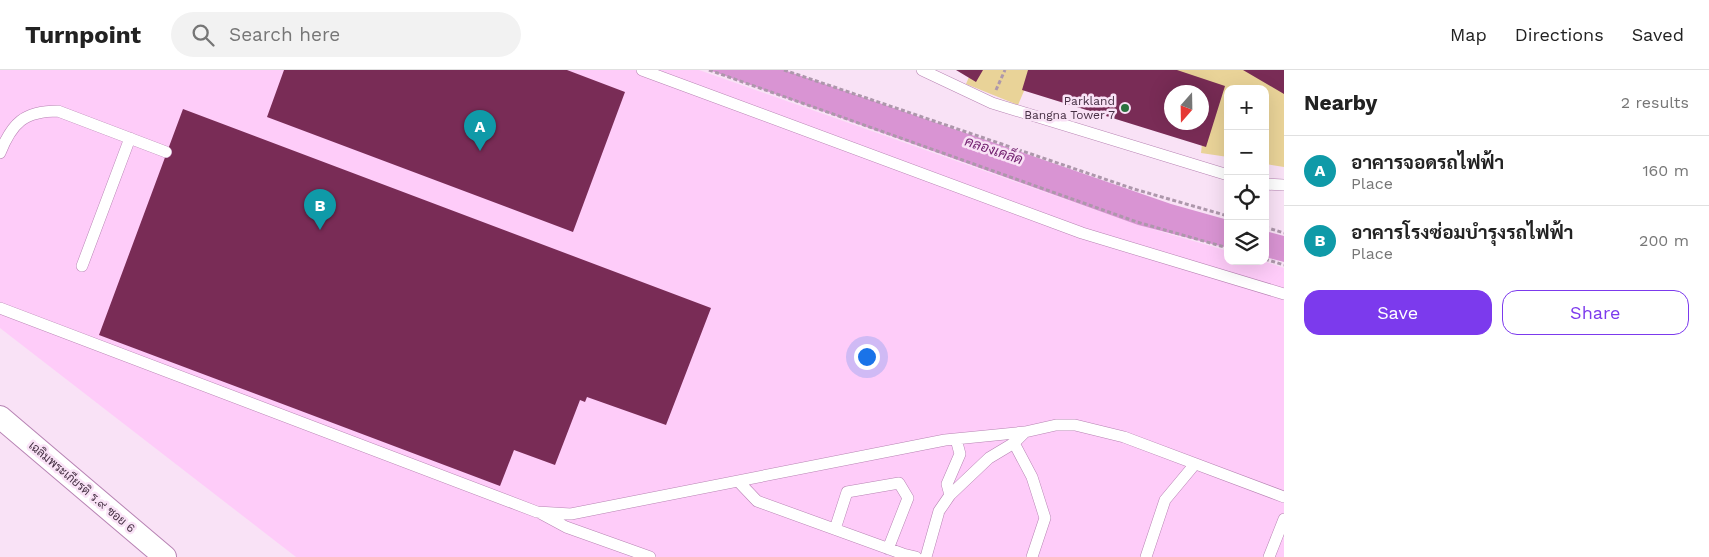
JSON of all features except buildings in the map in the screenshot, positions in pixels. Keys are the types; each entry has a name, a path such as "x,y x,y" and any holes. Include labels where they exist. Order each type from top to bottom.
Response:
{"street":[{"name":"เฉลิมพระเกียรติ ร.๙ ซอย 6","path":"1,420 165,557"}],"lane":[{"path":"642,70 1082,232 1284,294"},
{"path":"922,70 992,103 1224,174"},
{"path":"0,153 14,126 26,117 44,111 58,111 166,152"},
{"path":"82,266 130,138"},
{"path":"1269,184 1284,185"},
{"path":"0,308 537,512 566,527 650,557"},
{"path":"537,512 571,514 956,439 1025,432 1056,425 1075,425 1124,437 1284,497"},
{"path":"926,557 938,511 950,495 989,458 1014,443 1025,432"},
{"path":"950,495 947,484 960,454 956,439"},
{"path":"1014,443 1032,477 1045,518 1032,557"},
{"path":"1146,557 1165,500 1195,464"},
{"path":"738,481 757,501 916,557"},
{"path":"835,529 847,492 899,483 908,498 888,548"},
{"path":"1269,557 1284,519"}],"path":[{"path":"709,70 1136,222 1224,247"},
{"path":"784,70 1134,189 1224,215"},
{"path":"992,103 1005,70"},
{"path":"1269,228 1284,233"},
{"path":"1269,260 1284,265"}],"shaded area":[{"path":"0,70 699,70 1138,225 1224,250 1224,265 1269,265 1269,263 1284,268 1284,557 296,557 0,328"},
{"path":"972,70 1033,70 1018,105 966,84"},
{"path":"1155,70 1263,70 1284,87 1284,167 1269,165 1269,85 1224,85 1224,156 1201,153 1203,130 1209,130 1209,85 1199,85"}],"water":[{"name":"คลองเคล็ด","path":"709,70 784,70 1171,204 1224,219 1224,247 1138,225"},
{"path":"1269,232 1284,236 1284,262 1269,258"}],"place":[{"name":"Parkland Bangna Tower 7","path":"1125,108"},
{"name":"อาคารจอดรถไฟฟ้า","path":"480,151"},
{"name":"อาคารโรงซ่อมบำรุงรถไฟฟ้า","path":"320,230"}]}
